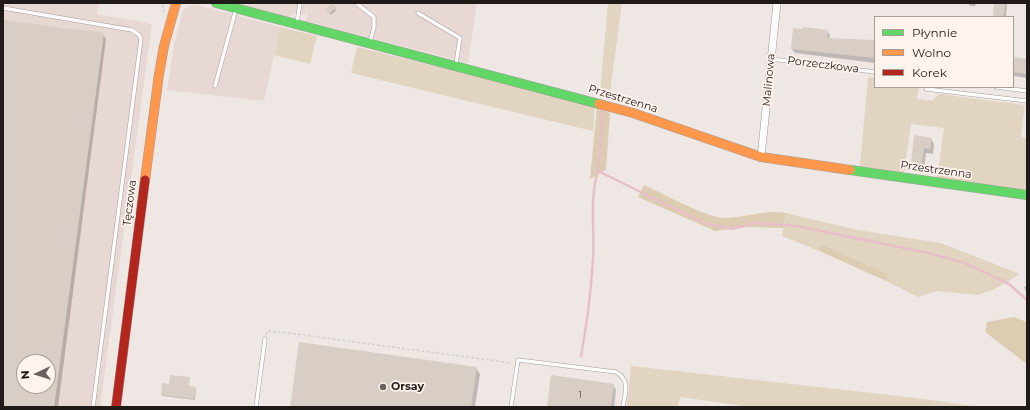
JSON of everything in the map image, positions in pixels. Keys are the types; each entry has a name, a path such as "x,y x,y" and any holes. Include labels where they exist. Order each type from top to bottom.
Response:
{"street":[{"name":"Tęczowa","path":"116,407 159,74 164,46 176,3"},
{"name":"Przestrzenna","path":"216,3 456,65 633,113 761,157 1027,195"},
{"name":"Malinowa","path":"761,157 777,3"}],"lane":[{"path":"297,24 300,3"},
{"path":"356,3 374,17 374,27 370,43"},
{"path":"3,8 132,30 139,35 141,39 93,407"},
{"path":"215,86 236,8"},
{"path":"418,13 460,38 456,65"},
{"name":"Porzeczkowa","path":"771,59 874,72"},
{"path":"1004,88 1027,91"},
{"path":"926,89 1027,101"},
{"path":"256,407 265,339"},
{"path":"511,407 518,360 616,372 623,376 626,382 623,407"}],"path":[{"path":"265,339 267,331 289,333 517,363"}],"shaded area":[{"path":"3,3 99,3 97,14 152,24 100,407 3,407"},
{"path":"233,3 307,3 306,15 295,13 288,18"},
{"path":"308,3 477,3 468,63 306,21"},
{"path":"608,3 622,3 610,92 600,92"},
{"path":"193,4 280,27 264,101 167,90 174,44 183,10"},
{"path":"280,27 317,36 310,64 274,55"},
{"path":"357,47 595,105 593,131 351,73"},
{"path":"868,77 874,78 874,88 919,88 917,99 932,101 939,94 1025,105 1021,137 1027,138 1027,191 937,178 944,128 911,124 904,173 860,167"},
{"path":"597,107 610,113 606,170 590,179"},
{"path":"644,185 696,210 717,217 733,218 769,212 786,213 783,228 748,227 715,231 638,197"},
{"path":"786,213 857,230 941,243 1020,274 995,289 978,295 937,291 918,297 886,281 888,274 822,246 817,250 782,236"},
{"path":"822,245 888,274 886,281 817,250"},
{"path":"1014,317 1027,322 1027,364 985,332 987,322"},
{"path":"631,366 908,397 981,407 750,407 680,397 678,407 627,407"}],"building":[{"path":"332,3 336,8 329,14 325,10"},
{"path":"994,3 1005,3 1004,14 1002,16 993,16"},
{"path":"3,20 104,33 56,392 56,354 16,354 16,394 56,394 54,407 3,407"},
{"path":"803,27 828,30 827,38 874,40 874,58 791,49 793,28 802,29"},
{"path":"1014,57 1027,59 1027,74 1014,72"},
{"path":"914,135 932,138 930,149 924,148 922,164 911,162"},
{"name":"Orsay","path":"299,342 477,367 471,407 290,407"},
{"path":"170,375 190,377 189,386 196,387 194,399 161,395 162,383 169,384"},
{"path":"551,375 614,384 611,407 547,407"}],"waterway":[{"path":"603,108 598,171 704,223 732,229 755,223 797,226 928,253 965,263 1009,284 1027,300"},
{"path":"581,356 591,284 593,204 595,182 598,171"}],"traffic: fast":[{"path":"216,3 599,104"},
{"path":"850,170 1027,195"}],"traffic: slow":[{"path":"145,180 159,74 164,46 176,3"},
{"path":"599,104 633,113 761,157 850,170"}],"traffic: jam":[{"path":"116,407 145,180"}],"place":[{"name":"Orsay","path":"383,387"}]}
